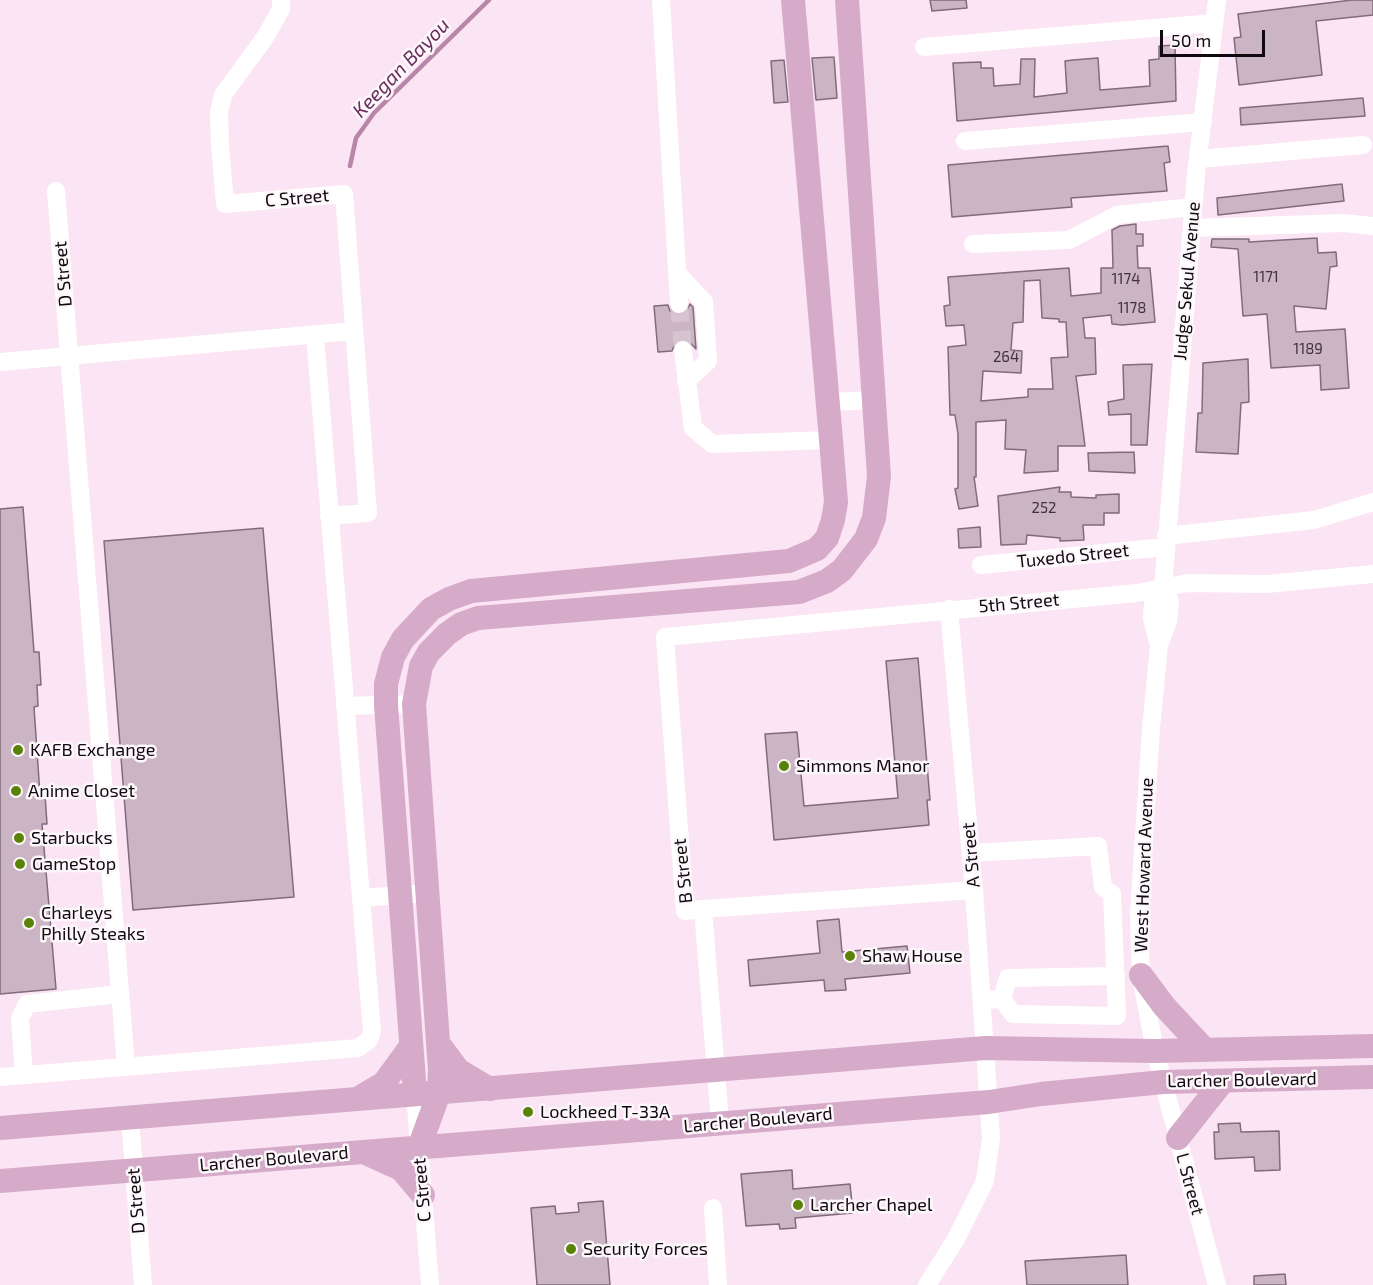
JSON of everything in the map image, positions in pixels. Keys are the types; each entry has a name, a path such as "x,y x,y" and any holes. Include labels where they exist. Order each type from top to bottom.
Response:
{"main road":[{"path":"427,1094 411,1046 386,705 387,684 393,657 403,639 431,609 449,599 488,588 771,565 789,561 817,549 830,529 836,502 793,0"},
{"path":"419,1148 438,1043 414,704 421,666 429,652 461,624 478,618 780,596 799,592 826,581 842,570 855,555 874,519 879,476 847,0"},
{"path":"1142,975 1164,1006 1205,1050"},
{"path":"438,1043 458,1070 490,1089"},
{"path":"356,1099 384,1083 411,1046"},
{"name":"Larcher Boulevard","path":"0,1128 985,1048 1155,1051 1373,1046"},
{"path":"1304,1047 1304,1079"},
{"name":"Larcher Boulevard","path":"0,1181 989,1102 1163,1082 1373,1077"},
{"path":"1178,1138 1223,1081"},
{"path":"363,1152 381,1158 401,1169 423,1196"}],"street":[{"name":"C Street","path":"281,0 281,9 266,36 223,95 219,113 225,204 344,194 368,513 329,516"},
{"path":"661,0 679,304"},
{"name":"Judge Sekul Avenue","path":"1165,549 1193,207 1217,0"},
{"path":"924,47 1214,23"},
{"path":"965,141 1203,122"},
{"path":"1198,159 1363,145"},
{"name":"D Street","path":"56,191 126,1067"},
{"path":"973,244 1069,240 1117,215 1193,207"},
{"path":"1192,228 1343,223 1373,226"},
{"path":"677,273 704,302 708,361 686,381"},
{"path":"0,362 354,331"},
{"path":"0,1077 358,1048 366,1044 372,1031 315,335"},
{"path":"683,350 693,428 712,444 831,440"},
{"path":"828,402 874,400"},
{"name":"Tuxedo Street","path":"981,565 1165,549 1302,522 1373,502"},
{"name":"West Howard Avenue","path":"1163,1082 1155,1051 1142,975 1139,913 1142,844 1159,645 1168,621 1170,601 1163,589 1165,549"},
{"name":"5th Street","path":"665,637 1163,589 1188,583 1267,584 1373,574"},
{"name":"A Street","path":"927,1285 956,1239 986,1181 991,1138 974,890 949,609"},
{"name":"B Street","path":"665,637 685,911 703,909 720,1123"},
{"path":"345,706 414,704"},
{"path":"970,853 1098,846 1103,887 1113,894 1116,976 1117,1016 1012,1014 1002,999 1008,978 1116,976"},
{"path":"703,909 974,890"},
{"path":"361,898 428,893"},
{"path":"24,1075 20,1018 27,1004 120,994"},
{"path":"982,1000 1002,999"},
{"name":"L Street","path":"1163,1082 1217,1285"},
{"name":"D Street","path":"130,1118 143,1285"},
{"name":"C Street","path":"419,1148 430,1285"},
{"path":"713,1208 718,1285"}],"building":[{"path":"930,0 966,0 967,8 932,11"},
{"path":"1352,0 1373,0 1373,15 1316,21 1322,75 1239,85 1234,38 1241,37 1238,14"},
{"path":"1175,45 1176,101 957,121 953,63 981,62 981,68 993,68 994,86 1020,84 1021,59 1035,59 1034,97 1067,93 1065,61 1073,60 1098,58 1100,90 1150,86 1149,60 1159,59 1159,46"},
{"path":"834,57 837,98 816,100 812,58"},
{"path":"784,60 788,102 774,103 771,61"},
{"path":"1363,98 1365,116 1241,125 1240,108"},
{"path":"1168,146 1170,162 1164,163 1167,191 1071,198 1072,207 952,217 948,165"},
{"path":"1342,184 1344,201 1218,215 1217,198"},
{"path":"1136,224 1136,234 1143,234 1143,246 1137,246 1138,268 1150,268 1155,322 1122,325 1112,324 1111,315 1083,318 1085,338 1095,338 1096,374 1076,376 1085,446 1058,446 1058,471 1024,473 1026,450 1005,449 1006,420 976,422 976,477 974,477 978,506 959,509 955,489 958,488 958,434 955,415 950,415 948,347 966,345 964,325 946,326 944,306 950,305 948,277 1069,268 1071,296 1101,293 1101,268 1113,268 1112,230 1120,226","holes":["1040,280 1042,318 1059,319 1059,322 1066,322 1068,357 1051,358 1053,389 1028,389 1028,397 981,401 983,371 1021,373 1022,351 1011,350 1013,323 1023,322 1024,281"]},
{"path":"1317,238 1318,253 1336,252 1337,266 1330,267 1326,309 1294,306 1296,332 1345,329 1349,388 1321,390 1320,365 1271,368 1267,314 1243,316 1238,249 1211,247 1212,239 1249,239 1249,242"},
{"path":"690,304 693,307 696,349 688,340 682,339 676,341 672,351 658,352 654,306 668,305 670,311 679,315 686,313"},
{"path":"1248,359 1249,402 1241,403 1238,454 1196,452 1198,413 1202,413 1203,363"},
{"path":"1152,364 1147,445 1131,445 1131,414 1109,415 1108,402 1124,399 1123,365"},
{"path":"1134,452 1135,473 1089,471 1088,453"},
{"path":"1060,487 1059,492 1071,492 1071,497 1096,498 1096,495 1119,494 1119,513 1104,513 1104,525 1083,525 1084,540 1060,541 1060,538 1027,535 1026,544 1001,545 998,496"},
{"name":"KAFB Exchange","path":"23,507 34,652 39,652 41,685 37,685 38,706 34,707 40,795 45,794 47,824 42,824 56,989 0,994 0,509"},
{"path":"980,527 981,547 959,548 958,529"},
{"path":"263,528 294,897 133,910 104,541"},
{"name":"Simmons Manor","path":"918,658 930,800 927,800 929,825 774,840 765,734 797,732 804,806 898,798 886,661"},
{"name":"Shaw House","path":"839,919 842,952 907,946 910,973 845,979 846,990 825,991 824,980 750,986 748,960 820,953 817,921"},
{"path":"1240,1123 1241,1132 1279,1131 1280,1170 1255,1171 1254,1157 1215,1159 1214,1132 1219,1132 1218,1124"},
{"name":"Larcher Chapel","path":"792,1170 793,1189 850,1184 853,1213 795,1218 796,1228 780,1229 779,1224 746,1226 741,1174"},
{"name":"Security Forces","path":"603,1201 610,1285 537,1285 531,1208 555,1206 556,1214 579,1212 578,1203"},
{"path":"1126,1255 1128,1285 1027,1285 1025,1261"},
{"path":"1285,1274 1286,1285 1254,1285 1254,1276"}],"waterway":[{"name":"Keegan Bayou","path":"350,166 356,138 374,113 489,0"}],"tunnel":[{"path":"679,304 683,350"}],"place":[{"name":"KAFB Exchange","path":"18,750"},
{"name":"Simmons Manor","path":"784,766"},
{"name":"Anime Closet","path":"16,791"},
{"name":"Starbucks","path":"19,838"},
{"name":"GameStop","path":"20,864"},
{"name":"Charleys Philly Steaks","path":"29,923"},
{"name":"Shaw House","path":"850,956"},
{"name":"Lockheed T-33A","path":"528,1112"},
{"name":"Larcher Chapel","path":"798,1205"},
{"name":"Security Forces","path":"571,1249"}]}
